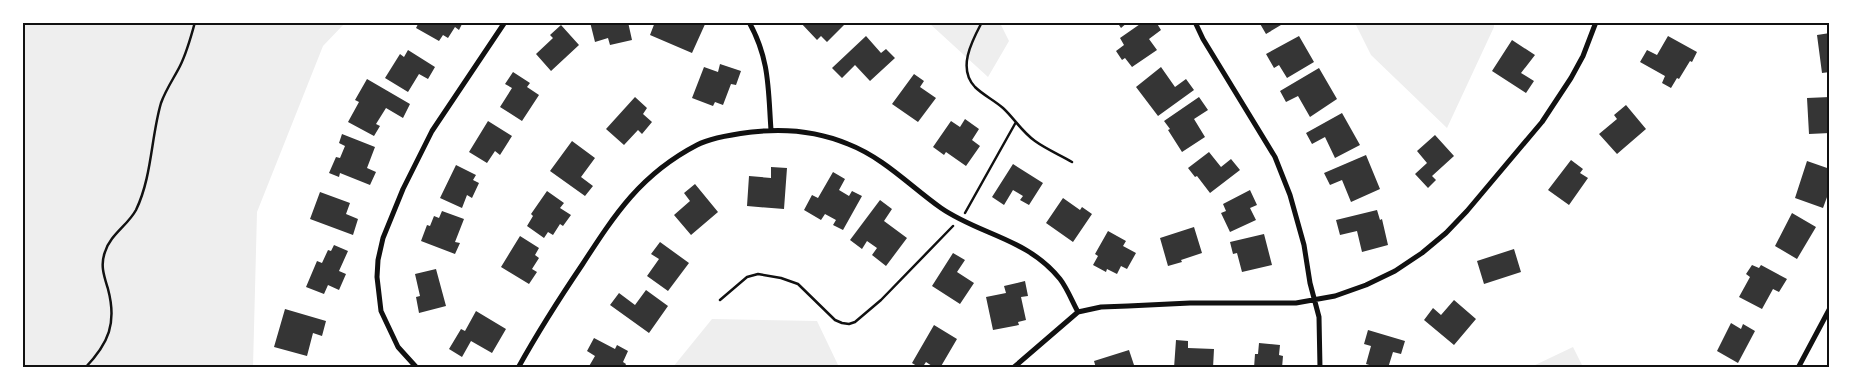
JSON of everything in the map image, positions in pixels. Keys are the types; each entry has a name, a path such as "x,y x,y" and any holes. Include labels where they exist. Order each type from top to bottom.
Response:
{"street":[{"path":"417,368 398,347 381,312 377,277 378,260 383,238 403,189 432,131 505,22"},
{"path":"748,22 760,43 765,63 771,130"},
{"path":"1195,22 1283,176 1297,220 1320,317 1320,368"},
{"path":"1013,368 1078,312 1101,307 1190,303 1296,303 1315,300 1366,285 1395,271 1422,253 1446,233 1473,204 1556,103 1583,56 1596,22"},
{"path":"518,368 544,322 612,220 637,188 666,163 699,144 737,134 771,130 794,130 819,134 849,144 875,157 958,218 1022,247 1038,258 1060,279 1078,312"},
{"path":"1798,368 1830,308"}],"path":[{"path":"85,368 100,350 110,331 112,312 102,267 105,251 112,238 136,210 144,189 161,103 180,67 195,22"},
{"path":"982,22 968,53 967,69 970,79 981,92 1002,107 1035,141 1072,162"},
{"path":"965,213 1016,122"},
{"path":"720,300 747,277 758,274 798,284 835,320 849,324 855,322 881,300 953,226"}],"shaded area":[{"path":"22,23 345,23 323,46 257,212 253,367 23,367"},
{"path":"929,23 1000,23 1009,41 988,77"},
{"path":"1355,23 1494,23 1494,27 1447,128 1371,55"},
{"path":"712,319 817,321 839,367 673,367"},
{"path":"1573,347 1583,367 1531,367"}],"building":[{"path":"419,22 463,22 459,30 455,27 448,38 443,35 439,41 416,28"},
{"path":"590,22 628,22 632,40 610,45 608,38 595,42"},
{"path":"655,22 706,22 692,53 650,35"},
{"path":"800,22 847,22 827,42 821,36 817,40"},
{"path":"1117,22 1128,22 1121,28"},
{"path":"1143,22 1156,22 1161,30 1149,39 1157,50 1132,67 1125,58 1122,60 1116,51 1124,45 1120,38"},
{"path":"1259,22 1286,22 1266,34"},
{"path":"561,25 579,45 551,71 536,54 553,38 550,35"},
{"path":"1830,33 1830,72 1822,73 1817,35"},
{"path":"866,36 881,53 886,49 895,58 870,81 855,65 842,78 832,68"},
{"path":"1299,36 1314,62 1287,78 1279,65 1274,68 1266,54"},
{"path":"1668,36 1697,52 1692,62 1690,61 1671,88 1662,83 1665,76 1640,62 1647,50 1657,55"},
{"path":"1512,40 1535,55 1521,73 1534,81 1526,93 1492,71"},
{"path":"408,50 435,67 428,79 419,74 408,92 385,78 400,54 404,57"},
{"path":"720,64 741,71 736,85 731,84 723,105 715,102 713,106 692,98 704,67 718,72"},
{"path":"1161,67 1175,87 1186,79 1194,90 1158,116 1136,87"},
{"path":"1319,68 1337,99 1310,117 1298,96 1286,102 1280,91"},
{"path":"513,72 530,83 527,87 539,95 522,121 500,107 512,88 505,84"},
{"path":"914,74 924,81 920,87 936,98 918,122 892,104"},
{"path":"367,79 410,104 403,118 386,108 376,124 380,126 374,136 348,122 359,102 355,100"},
{"path":"635,97 647,108 643,114 652,122 642,134 638,130 624,145 606,129"},
{"path":"1199,97 1208,110 1194,119 1205,137 1182,152 1164,121"},
{"path":"1830,97 1830,133 1809,134 1807,98"},
{"path":"1626,105 1646,129 1617,154 1599,134 1617,119 1614,115"},
{"path":"1342,113 1360,145 1335,158 1325,137 1312,144 1306,133"},
{"path":"965,119 979,129 972,140 980,146 966,166 946,152 944,155 933,147 951,121 960,127"},
{"path":"488,121 512,136 500,155 495,151 487,163 469,152"},
{"path":"342,134 375,147 367,168 376,172 370,185 340,173 339,177 329,173 336,157 340,158 345,146 339,143"},
{"path":"1435,135 1454,156 1432,176 1436,180 1428,188 1415,174 1427,163 1417,151"},
{"path":"572,141 595,158 581,177 593,186 585,196 550,171"},
{"path":"1209,152 1221,167 1231,159 1240,170 1210,193 1188,168"},
{"path":"1366,155 1380,189 1351,202 1342,180 1330,185 1324,173"},
{"path":"1571,160 1583,169 1580,173 1588,178 1569,205 1548,190"},
{"path":"1807,161 1830,169 1830,189 1823,208 1795,198"},
{"path":"1013,164 1043,183 1029,205 1020,200 1023,196 1013,190 1004,205 992,197"},
{"path":"456,165 476,175 473,180 479,183 472,198 467,195 462,208 440,198"},
{"path":"771,167 787,168 784,209 747,206 749,176 771,178"},
{"path":"833,172 845,179 839,190 849,196 852,191 862,196 843,230 833,225 836,220 825,214 821,220 804,210 812,195 818,198"},
{"path":"695,184 718,212 691,235 674,215 690,201 684,193"},
{"path":"1250,190 1257,205 1250,208 1256,220 1230,232 1221,213 1226,211 1223,204"},
{"path":"547,191 564,203 560,208 571,215 563,226 560,224 553,235 548,232 544,238 527,226 533,216 531,214"},
{"path":"320,192 350,203 346,214 358,219 353,235 310,219"},
{"path":"1063,198 1080,210 1082,207 1092,214 1073,242 1046,223"},
{"path":"880,200 892,209 884,221 907,238 886,266 872,255 877,248 867,241 862,249 850,240"},
{"path":"1377,210 1380,220 1382,219 1388,245 1362,252 1357,231 1340,235 1336,220"},
{"path":"442,211 464,219 455,242 460,243 455,254 421,241 427,225 430,226 434,216 439,218"},
{"path":"1792,213 1816,227 1797,259 1775,246"},
{"path":"1194,227 1202,253 1168,266 1160,238"},
{"path":"1108,231 1126,241 1123,246 1136,253 1127,269 1121,266 1117,274 1107,269 1106,272 1093,265 1098,256 1095,254"},
{"path":"1264,234 1272,265 1242,272 1237,253 1233,254 1230,242"},
{"path":"520,236 539,248 535,255 539,258 532,269 537,272 529,284 501,267"},
{"path":"660,242 689,263 668,291 647,276 659,259 651,254"},
{"path":"334,245 348,251 339,271 346,274 339,290 328,285 324,294 306,287 317,261 322,263 328,250 331,251"},
{"path":"1514,249 1521,272 1484,284 1477,261"},
{"path":"953,253 965,260 957,272 974,283 960,304 932,286"},
{"path":"1752,265 1759,268 1761,265 1787,279 1779,292 1773,289 1762,309 1739,297 1750,277 1746,274"},
{"path":"436,269 446,306 419,313 416,297 420,296 415,274"},
{"path":"1025,281 1028,296 1021,297 1026,320 1018,322 1019,325 993,330 986,297 1006,293 1004,286"},
{"path":"646,290 668,306 649,333 610,305 619,293 635,305"},
{"path":"1454,300 1476,319 1454,345 1424,320 1433,308 1441,315"},
{"path":"285,309 326,321 322,336 313,333 307,356 274,347"},
{"path":"476,311 506,329 492,353 471,341 462,357 449,349 461,329 465,331"},
{"path":"1731,323 1741,329 1743,324 1755,331 1738,363 1717,351"},
{"path":"934,325 957,339 940,368 935,368 926,362 920,368 912,363"},
{"path":"1368,330 1405,341 1401,354 1393,352 1388,368 1379,368 1366,364 1371,346 1364,344"},
{"path":"594,338 615,349 617,345 628,351 623,362 626,364 624,368 588,368 595,356 587,351"},
{"path":"1176,340 1188,341 1188,348 1214,349 1213,368 1174,368"},
{"path":"1259,343 1280,345 1279,355 1283,356 1282,368 1254,368 1255,354 1258,354"},
{"path":"1129,350 1135,368 1096,368 1094,361"}]}
